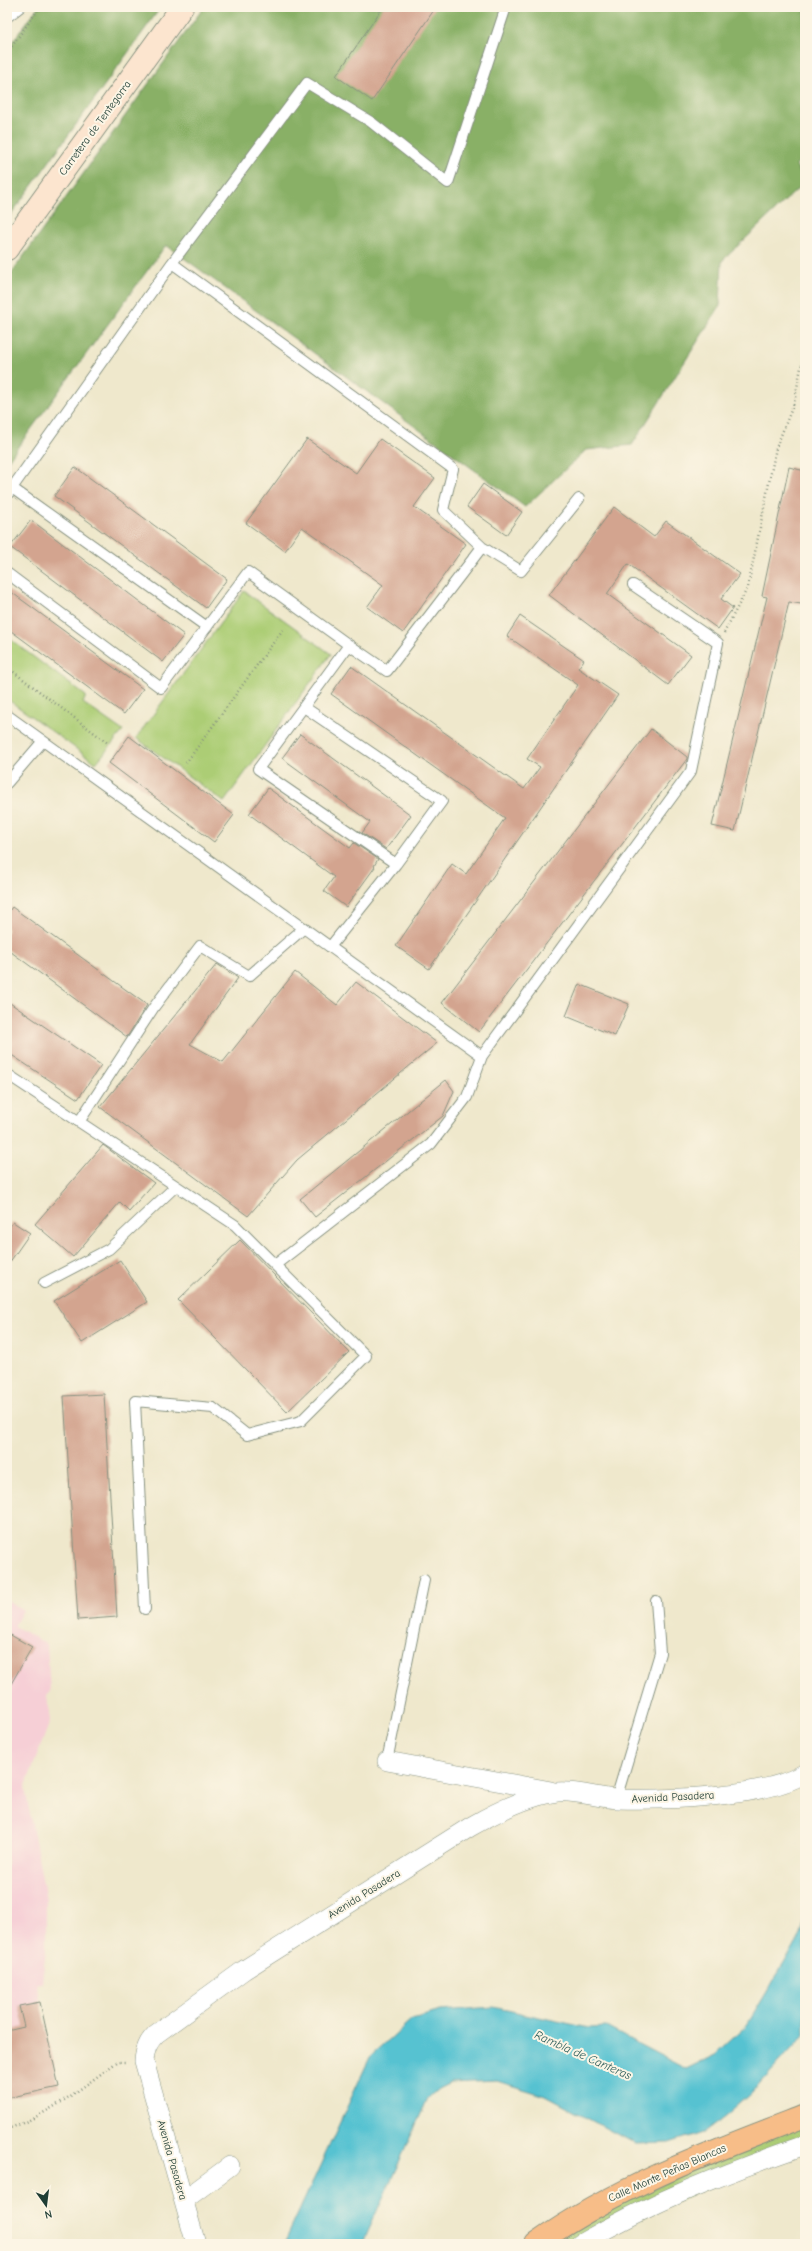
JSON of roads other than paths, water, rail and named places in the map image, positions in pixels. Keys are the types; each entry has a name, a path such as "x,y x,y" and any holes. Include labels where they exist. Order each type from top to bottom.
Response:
{"main road":[{"name":"Carretera de Tentegorra","path":"7,249 182,7"},
{"name":"Calle Monte Peñas Blancas","path":"536,2244 590,2209 642,2182 700,2156 805,2116"}],"street":[{"path":"386,1761 558,1792"},
{"name":"Avenida Pasadera","path":"196,2244 144,2061 145,2050 156,2034 244,1970 490,1815 524,1801 558,1792 616,1799 680,1798 744,1792 789,1781 805,1773"},
{"path":"580,2244 634,2213 672,2196 746,2166 805,2145"},
{"path":"184,2200 230,2166"}],"lane":[{"path":"7,17 20,7"},
{"path":"207,627 10,491 172,263 307,83 371,122 448,183 506,7"},
{"path":"172,263 453,469 443,510 482,547 521,571 579,498"},
{"path":"7,573 161,688 248,572 387,671 482,547"},
{"path":"275,1265 431,1144 467,1097 482,1056 691,771 718,643 633,585"},
{"path":"349,645 258,770 396,864"},
{"path":"304,708 442,801 396,864 330,947"},
{"path":"7,715 482,1056"},
{"path":"7,783 43,741"},
{"path":"79,1122 154,1007 200,946 249,976 304,928"},
{"path":"7,1074 235,1225 366,1356 301,1421 247,1435 213,1408 136,1401 145,1609"},
{"path":"44,1283 109,1249 176,1186"},
{"path":"386,1761 424,1580"},
{"path":"616,1799 660,1653 656,1601"}],"water":[{"name":"Rambla de Canteras","path":"805,1919 805,2034 751,2094 706,2131 669,2143 635,2144 546,2096 497,2081 450,2083 438,2089 428,2098 362,2244 284,2244 370,2057 412,2019 441,2011 493,2007 589,2028 606,2027 686,2069 715,2055 747,2025 801,1935"}]}
